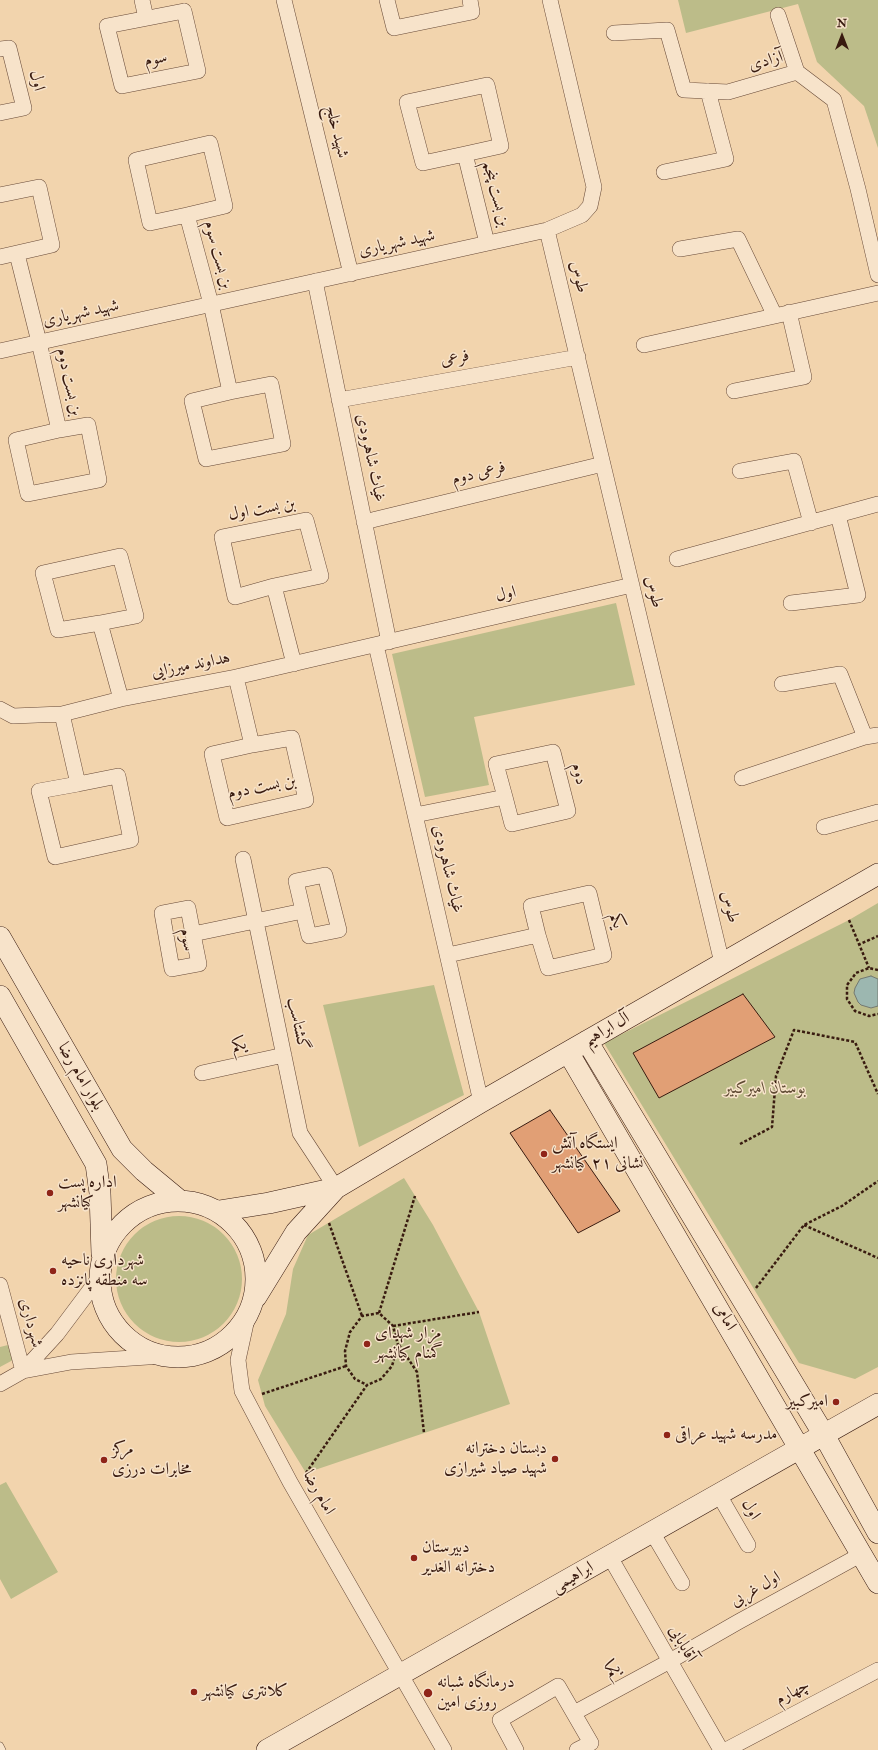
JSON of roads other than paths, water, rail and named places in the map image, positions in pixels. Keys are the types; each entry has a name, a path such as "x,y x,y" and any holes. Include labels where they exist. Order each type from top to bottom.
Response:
{"main road":[{"name":"آل ابراهیم","path":"336,1188 481,1102 878,874"},
{"name":"بلوار امام رضا","path":"0,937 122,1149 144,1171 180,1200"},
{"name":"بلوار امام رضا","path":"0,996 96,1164 100,1193 102,1258"},
{"name":"امامی","path":"587,1041 824,1435 878,1533"},
{"name":"امامی","path":"568,1052 801,1448 870,1550 878,1583"},
{"path":"219,1211 269,1203 336,1188"},
{"path":"254,1300 257,1279 256,1266 255,1259 247,1240 235,1224 219,1211 200,1203 180,1200 159,1203 140,1210 123,1222 110,1239 102,1258 99,1278 102,1300 110,1320 124,1337 142,1349 163,1356 183,1358 208,1351 220,1346 235,1334 246,1319 254,1300 296,1232 336,1188"},
{"name":"ابراهیمی","path":"267,1750 878,1404"}],"street":[{"path":"142,0 146,18"},
{"name":"شهید خلج","path":"284,0 351,274"},
{"path":"387,0 394,28 472,12 470,0"},
{"name":"شهید شهریاری","path":"0,351 547,230 582,216 590,206 594,187 550,0"},
{"name":"سوم","path":"184,11 198,71 122,86 107,26 146,18 184,11"},
{"path":"778,15 797,72"},
{"name":"آزادی","path":"614,33 667,30 684,90 728,92 797,72 834,100 858,189 878,275"},
{"name":"اول","path":"0,49 9,48 24,108 0,113"},
{"name":"بن بست پنجم","path":"487,85 501,146 465,154 423,164 407,102 487,85"},
{"path":"664,172 726,159 708,91"},
{"name":"بن بست سوم","path":"210,143 225,206 188,216 150,222 136,160 210,143"},
{"name":"بن بست پنجم","path":"465,154 487,243"},
{"path":"0,196 39,187 52,245 0,257"},
{"name":"بن بست سوم","path":"188,216 211,304 230,392"},
{"name":"طوس","path":"547,230 722,963"},
{"path":"680,249 738,239 782,314 804,377 734,391"},
{"path":"17,254 39,342"},
{"name":"غیاث شاهرودی","path":"315,281 364,522 383,643 415,815 481,1102"},
{"path":"644,345 878,293"},
{"name":"بن بست دوم","path":"39,342 59,430"},
{"name":"فرعی","path":"339,400 578,357"},
{"path":"271,384 283,444 206,460 192,401 230,392 271,384"},
{"name":"بن بست دوم","path":"88,424 100,480 28,494 16,440 59,430 88,424"},
{"path":"740,471 794,461 811,523"},
{"name":"فرعی دوم","path":"364,522 603,464"},
{"path":"677,559 878,504"},
{"path":"791,603 858,595 838,515"},
{"name":"بن بست اول","path":"306,520 321,576 274,586 236,597 222,537 306,520"},
{"path":"120,556 136,616 100,623 58,630 44,573 120,556"},
{"name":"اول","path":"383,643 632,585"},
{"path":"274,586 294,664"},
{"path":"100,623 121,699"},
{"name":"هداوند میرزایی","path":"0,709 13,716 62,714 121,699 236,677 383,643"},
{"path":"742,778 872,736 840,674 782,684"},
{"path":"236,677 252,745"},
{"path":"62,714 78,784"},
{"name":"بن بست دوم","path":"292,738 306,800 227,818 212,754 252,745 292,738"},
{"name":"دوم","path":"553,752 568,811 512,824 505,797 496,764 553,752"},
{"path":"118,776 132,840 54,857 39,791 78,784 118,776"},
{"path":"415,815 505,797"},
{"path":"824,827 878,812"},
{"name":"گشتاسب","path":"243,858 300,1133 336,1188"},
{"name":"یکم","path":"589,893 604,955 548,968 538,935 531,906 589,893"},
{"path":"256,920 303,911"},
{"name":"سوم","path":"193,934 256,920"},
{"path":"448,955 538,935"},
{"name":"یکم","path":"202,1073 284,1055"},
{"path":"0,1384 23,1371 57,1334 99,1278"},
{"name":"شهرداری","path":"0,1285 23,1371"},
{"name":"امام رضا","path":"246,1319 238,1360 242,1391 290,1482 444,1750"},
{"path":"23,1371 71,1362 163,1356"},
{"name":"اول","path":"719,1495 748,1545"},
{"path":"652,1532 682,1583"},
{"name":"اول غربی","path":"670,1661 870,1550"},
{"name":"آقابابایی","path":"610,1557 721,1750"},
{"name":"یکم","path":"574,1713 670,1661"},
{"name":"چهارم","path":"726,1750 878,1670"},
{"path":"516,1750 500,1720 558,1686 590,1742 577,1750"}],"lane":[{"path":"0,1746 2,1750"}],"water":[{"path":"871,976 878,979 878,1006 871,1008 861,1005 854,993 860,979"}],"place":[{"name":"ایستگاه آتش نشانی ۲۱ کیانشهر","path":"544,1154"},
{"name":"اداره پست کیانشهر","path":"50,1193"},
{"name":"شهرداری ناحیه سه منطقه پانزده","path":"53,1271"},
{"name":"مزار شهدای گمنام کیانشهر","path":"367,1344"},
{"name":"امیرکبیر","path":"836,1402"},
{"name":"مدرسه شهید عراقی","path":"667,1435"},
{"name":"دبستان دخترانه شهید صیاد شیرازی","path":"555,1459"},
{"name":"مرکز مخابرات درزی","path":"104,1460"},
{"name":"دبیرستان دخترانه الغدیر","path":"414,1558"},
{"name":"کلانتری کیانشهر","path":"194,1692"},
{"name":"درمانگاه شبانه روزی امین","path":"428,1693"}],"park label":[{"name":"بوستان امیرکبیر","path":"765,1089"}]}
